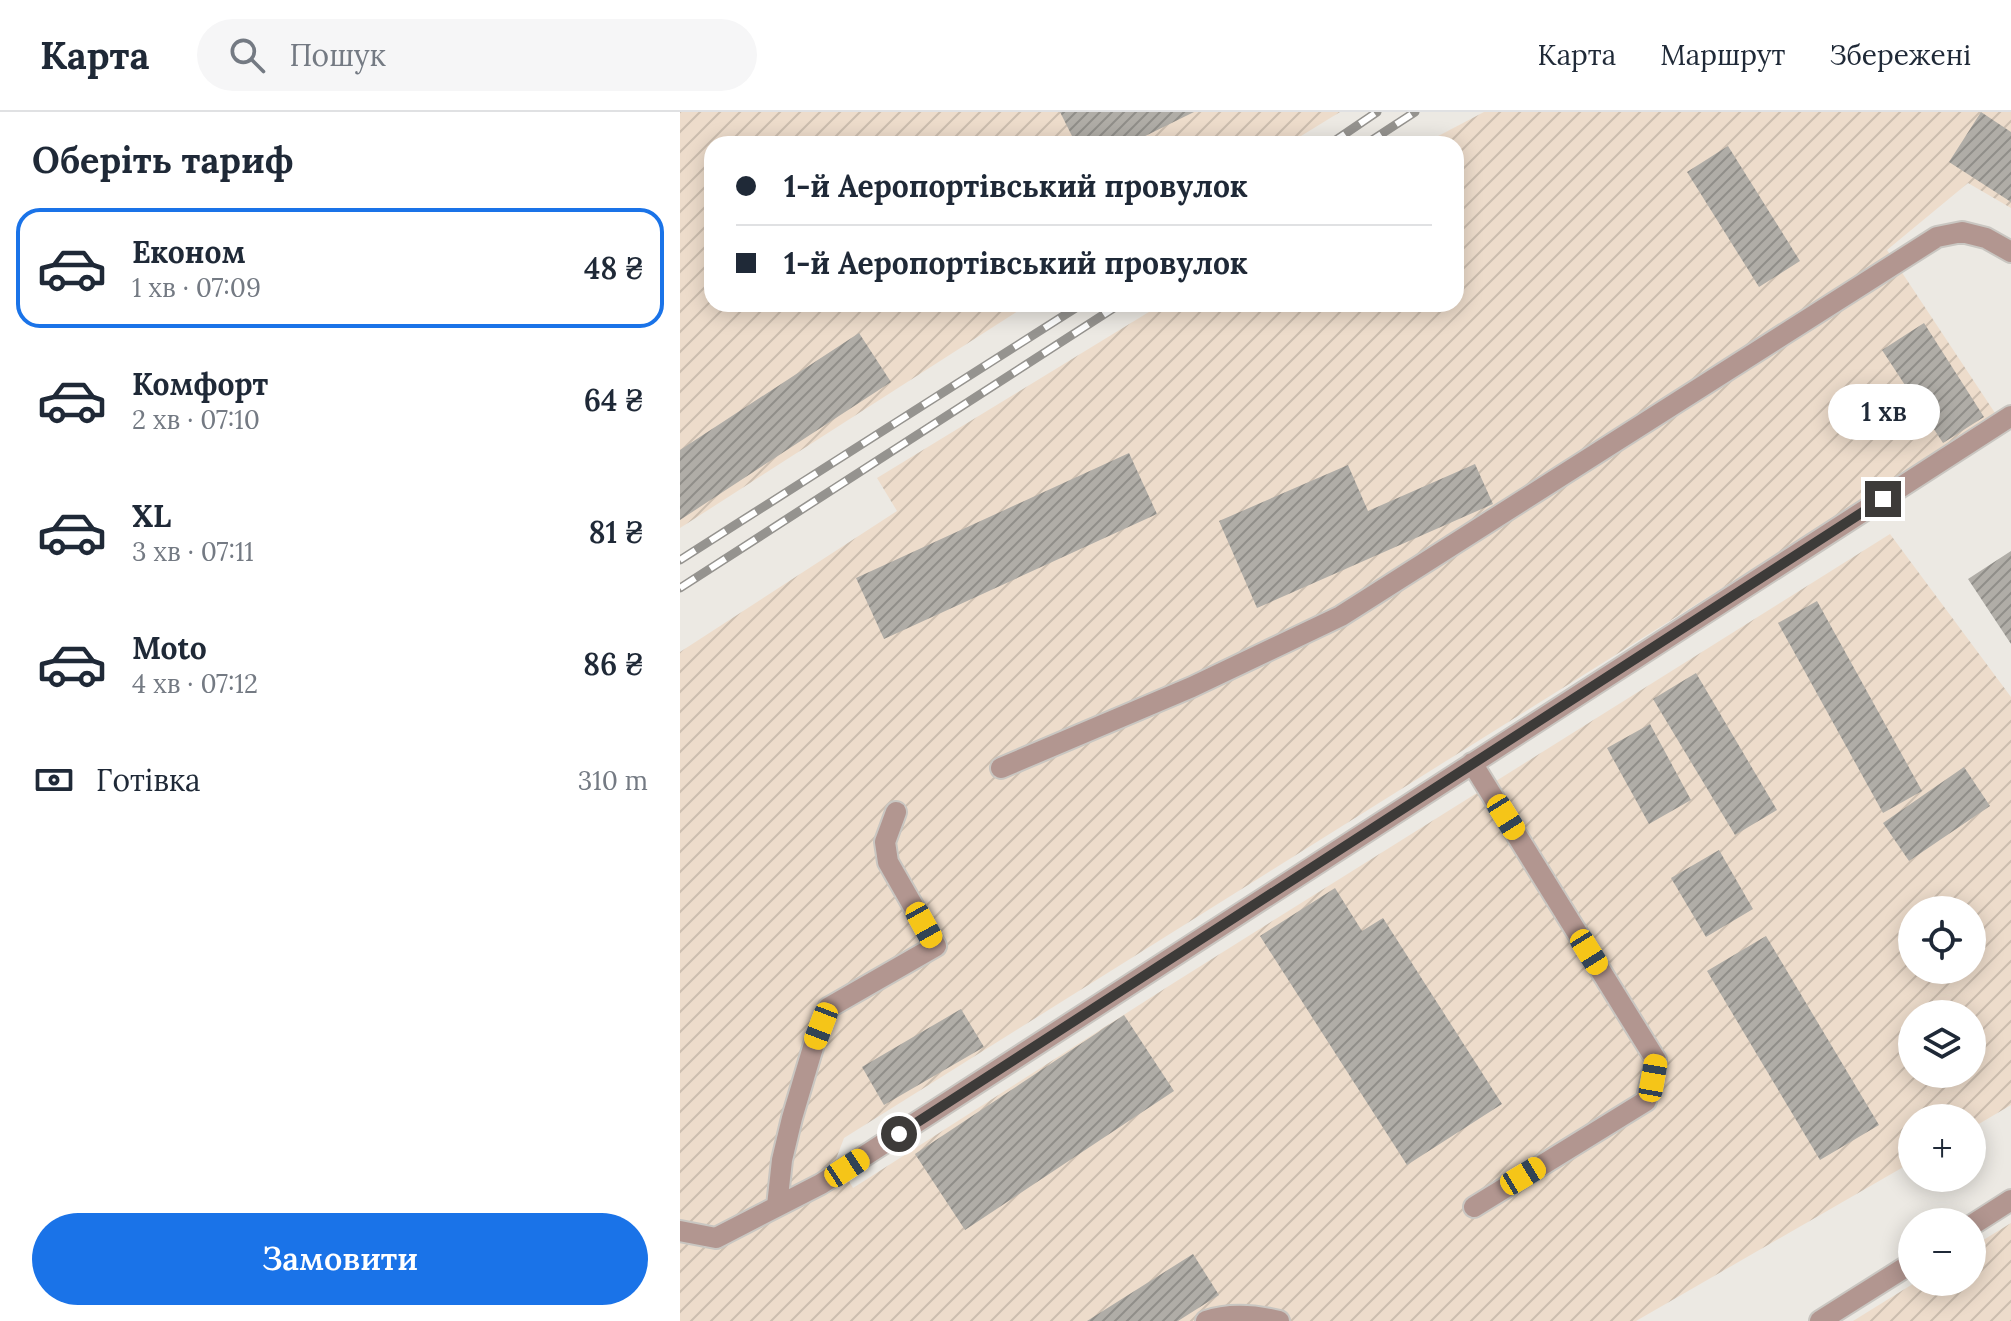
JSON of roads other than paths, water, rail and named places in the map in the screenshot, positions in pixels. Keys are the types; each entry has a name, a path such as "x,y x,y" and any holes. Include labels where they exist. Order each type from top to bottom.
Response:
{"street":[{"path":"1001,768 1192,687 1341,616 1937,237 1962,232 1986,238 2011,252"},
{"path":"680,1231 716,1238 821,1184 2011,416"},
{"path":"1472,763 1656,1060 1646,1101 1474,1207"},
{"path":"777,1206 782,1160 792,1118 828,1008 936,946 888,862 885,842 896,812"},
{"path":"1986,1216 2011,1200"},
{"path":"1820,1321 1898,1272"},
{"path":"1206,1321 1220,1316 1260,1316 1279,1321"}],"railway":[{"path":"1342,136 1377,112"},
{"path":"1378,136 1415,112"},
{"path":"680,560 1069,312"},
{"path":"680,588 1108,312"}]}
